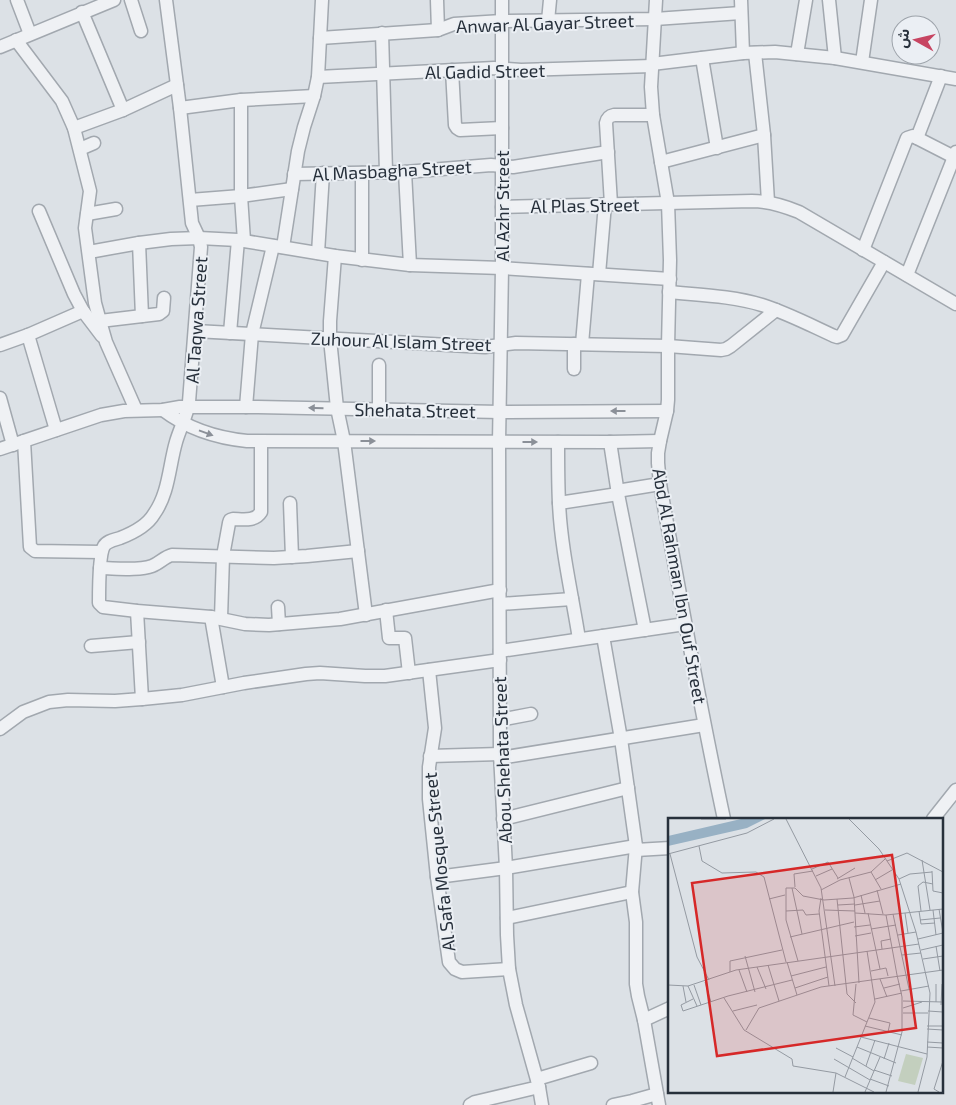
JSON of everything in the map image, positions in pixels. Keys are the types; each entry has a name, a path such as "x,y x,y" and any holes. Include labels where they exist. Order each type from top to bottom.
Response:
{"street":[{"path":"17,0 30,34"},
{"path":"0,47 114,0"},
{"path":"131,0 141,31"},
{"name":"Al Taqwa Street","path":"101,552 109,542 143,526 153,516 162,502 172,458 188,408 202,252 199,238 192,224 166,0"},
{"path":"246,407 252,334 278,247 292,190 301,139 318,78 322,0"},
{"path":"436,0 438,30"},
{"name":"Al Azhr Street","path":"500,412 502,345 502,0"},
{"path":"548,21 550,0"},
{"path":"656,0 651,87 653,115 668,203"},
{"path":"797,54 806,0"},
{"path":"828,0 835,58"},
{"path":"862,62 871,0"},
{"path":"741,6 764,135 768,202"},
{"name":"Anwar Al Gayar Street","path":"320,38 438,30 454,24 502,21 654,19 741,6"},
{"path":"82,12 123,110"},
{"path":"382,33 386,172"},
{"path":"16,40 62,101 74,128 90,191 85,228 100,321 106,342 136,410"},
{"name":"Al Gadid Street","path":"318,78 494,68 521,70 652,65 749,53 775,52 862,62 956,79"},
{"path":"702,58 716,148"},
{"path":"452,70 456,128 460,130 502,128"},
{"path":"917,138 941,76"},
{"path":"74,128 123,110 177,86"},
{"path":"180,108 241,100 314,96"},
{"path":"230,332 241,241 241,100"},
{"path":"574,369 608,204 606,122 608,117 614,115 653,115"},
{"path":"662,162 764,135"},
{"path":"863,250 905,139 910,136 917,138 955,158 907,276"},
{"path":"80,149 94,143"},
{"name":"Al Masbagha Street","path":"294,174 405,172 491,165 513,167 608,152"},
{"path":"405,172 410,265"},
{"path":"318,253 323,173"},
{"path":"362,173 362,260"},
{"path":"190,200 292,190"},
{"name":"Al Plas Street","path":"502,207 752,200 768,202 799,212 956,304"},
{"name":"Abd Al Rahman Ibn Ouf Street","path":"668,203 670,278 667,411 660,441 658,464 685,624 724,818"},
{"path":"87,214 116,209"},
{"path":"39,211 74,294 83,311 106,342"},
{"path":"88,252 170,239 199,238 241,241 362,260 410,265 502,268 670,278"},
{"path":"139,243 142,316"},
{"path":"335,256 330,339 337,408 344,441 366,615"},
{"path":"669,292 746,301 776,310 837,337 842,335 884,262"},
{"path":"100,321 161,313 164,298"},
{"name":"Zuhour Al Islam Street","path":"195,331 485,347 516,343 668,346 721,350 726,349 776,310"},
{"path":"0,345 83,311"},
{"path":"28,335 56,430"},
{"path":"379,365 379,409"},
{"path":"0,398 19,443 30,546 35,551 101,552 99,601 103,607 216,618 257,625 340,619 500,590"},
{"name":"Shehata Street","path":"0,450 101,416 136,410 246,407 500,412 667,411"},
{"name":"Shehata Street","path":"163,410 202,432 231,439 261,442 660,441"},
{"name":"Abou Shehata Street","path":"500,412 500,756 506,868 506,935 509,970 516,1005 538,1083 542,1105"},
{"path":"223,687 216,618 223,556 230,520 258,517 261,512 261,442"},
{"path":"558,442 559,503 564,551 579,639"},
{"path":"610,442 617,492 645,630"},
{"path":"559,503 660,484"},
{"path":"290,503 292,557"},
{"path":"100,568 145,568 172,555 257,558 358,551"},
{"path":"500,604 572,599"},
{"path":"278,607 279,624"},
{"path":"386,610 389,638 405,638 409,673"},
{"path":"137,611 142,700"},
{"path":"0,729 23,712 50,702 68,700 142,700 306,674 385,676 429,670 579,639 685,624"},
{"path":"603,636 621,738 636,848 632,892 636,922 636,984 658,1099 613,1105"},
{"path":"91,646 139,642"},
{"name":"Al Safa Mosque Street","path":"429,670 435,728 430,756 429,788 437,877 449,962 462,972 509,970"},
{"path":"500,720 531,714"},
{"path":"430,756 500,756 704,725"},
{"path":"503,819 628,788"},
{"path":"934,818 956,790"},
{"path":"437,877 636,848 668,848"},
{"path":"507,918 632,892"},
{"path":"644,1020 668,1009"},
{"path":"470,1105 538,1083 591,1063"}]}
